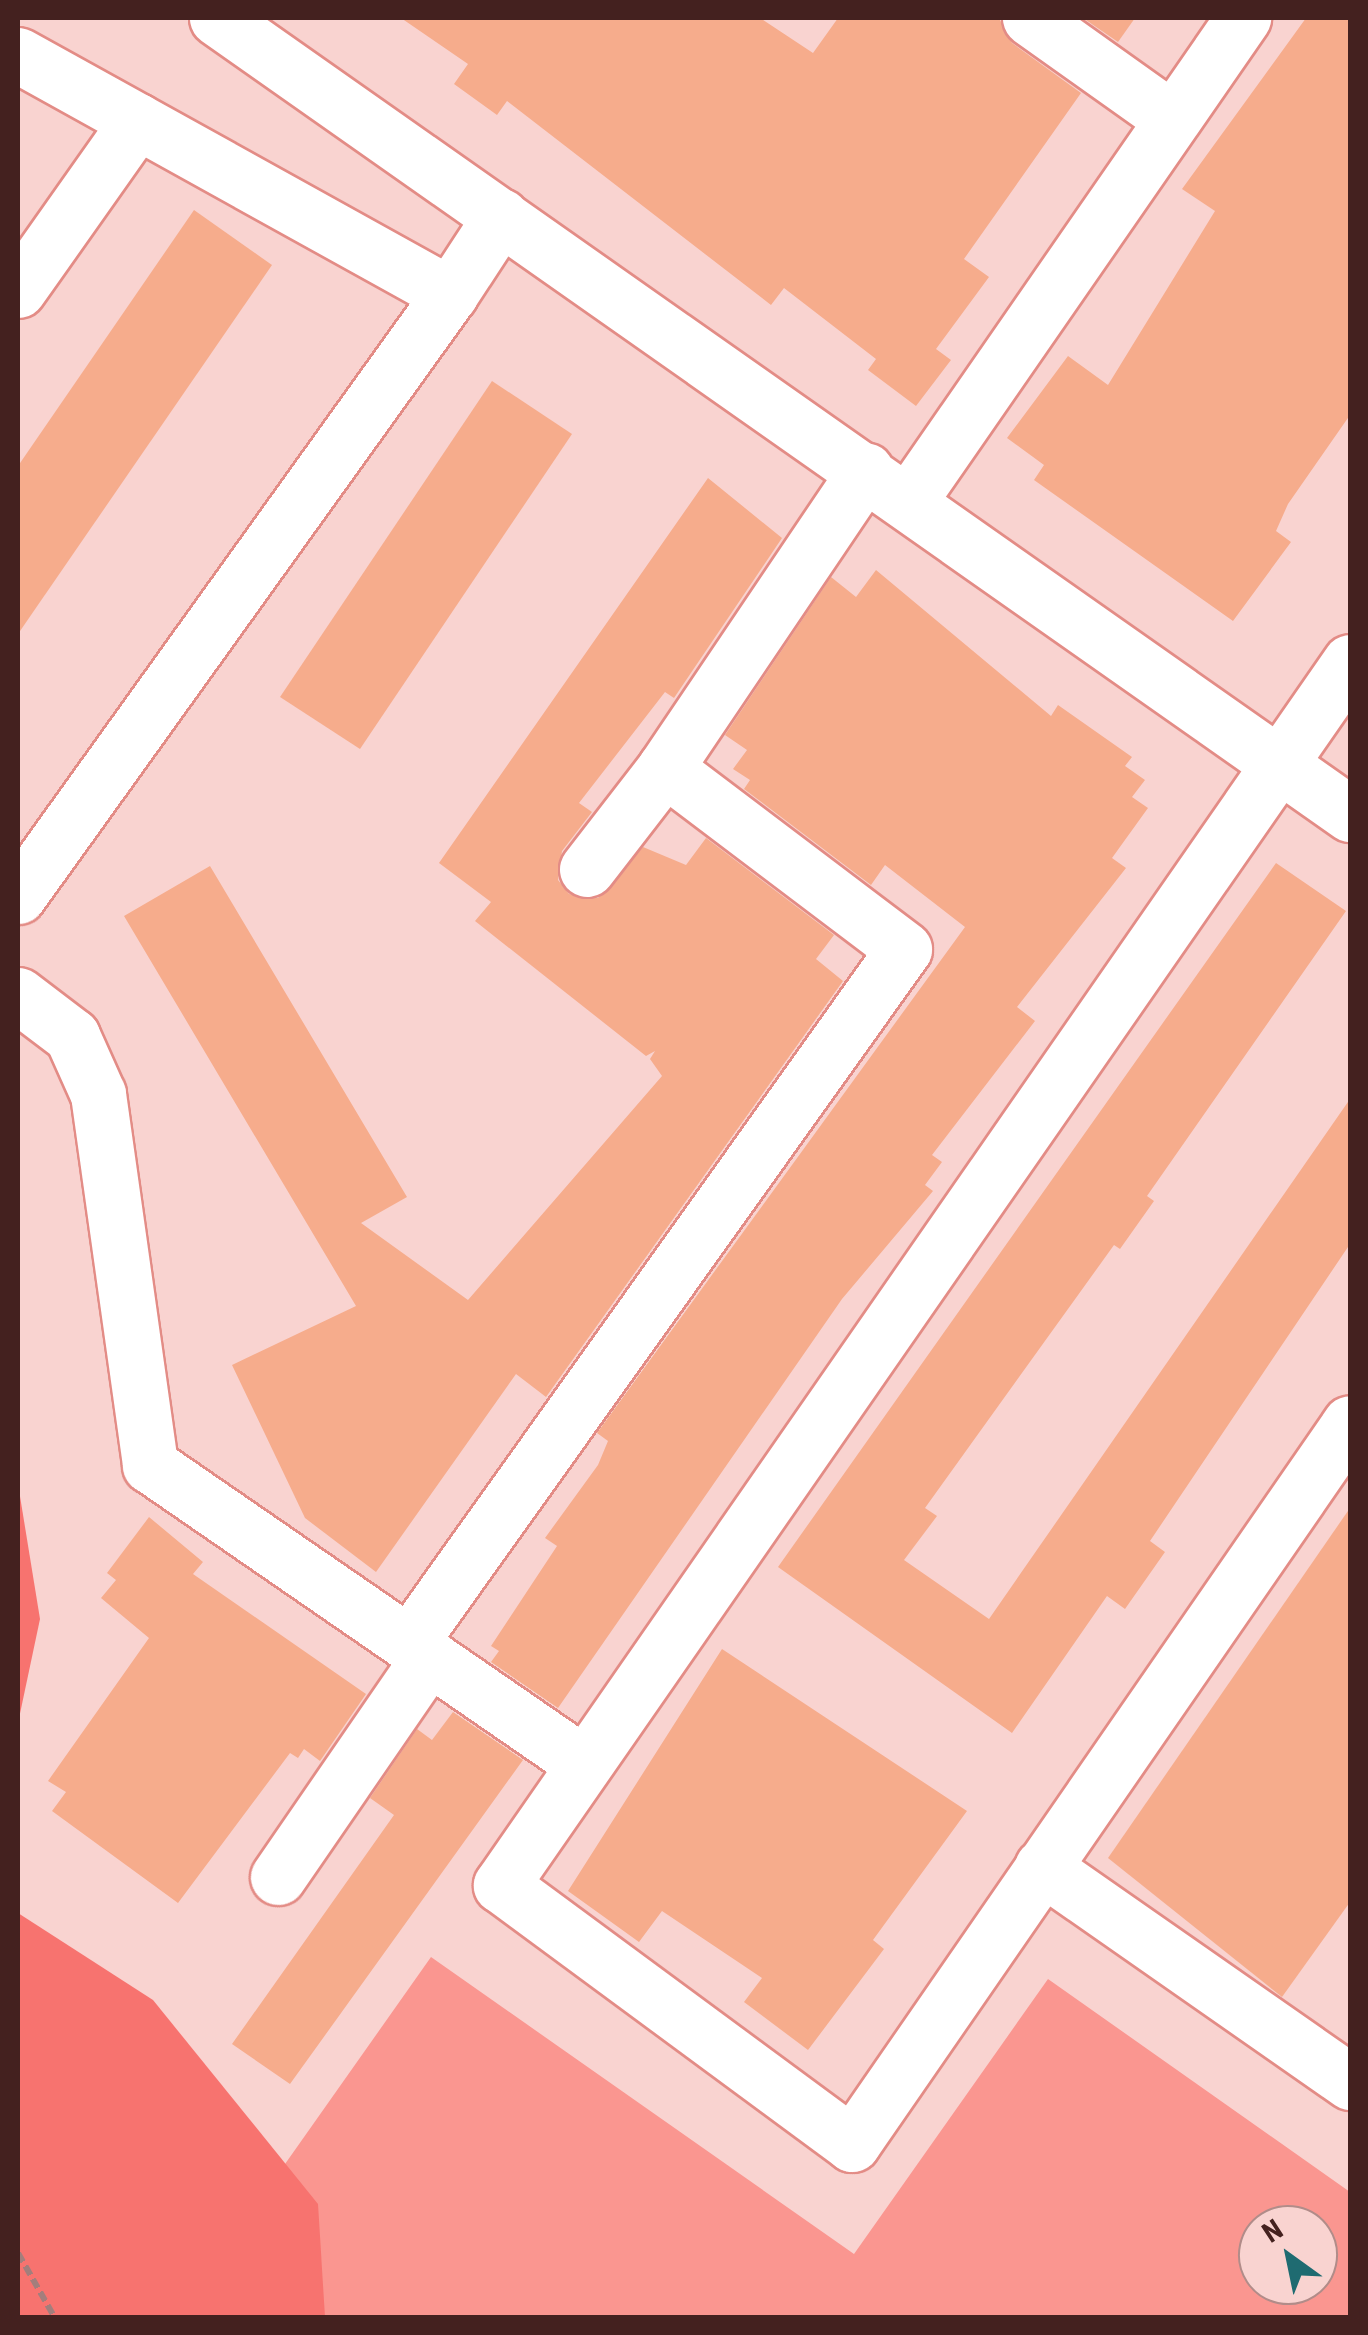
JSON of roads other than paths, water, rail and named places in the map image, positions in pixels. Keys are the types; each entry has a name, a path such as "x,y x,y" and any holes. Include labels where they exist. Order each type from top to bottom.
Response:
{"street":[{"path":"217,18 1350,814"},
{"path":"1030,18 1172,119"},
{"path":"588,869 1172,119 1243,18"},
{"path":"18,55 450,294"},
{"path":"18,290 137,121"},
{"path":"18,896 450,294 501,216"},
{"path":"1350,662 501,1885 852,2144 1350,1423"},
{"path":"278,1877 419,1650 904,949 665,768"},
{"path":"18,996 72,1036 98,1094 150,1465 584,1764"},
{"path":"1042,1867 1344,2065"}]}
